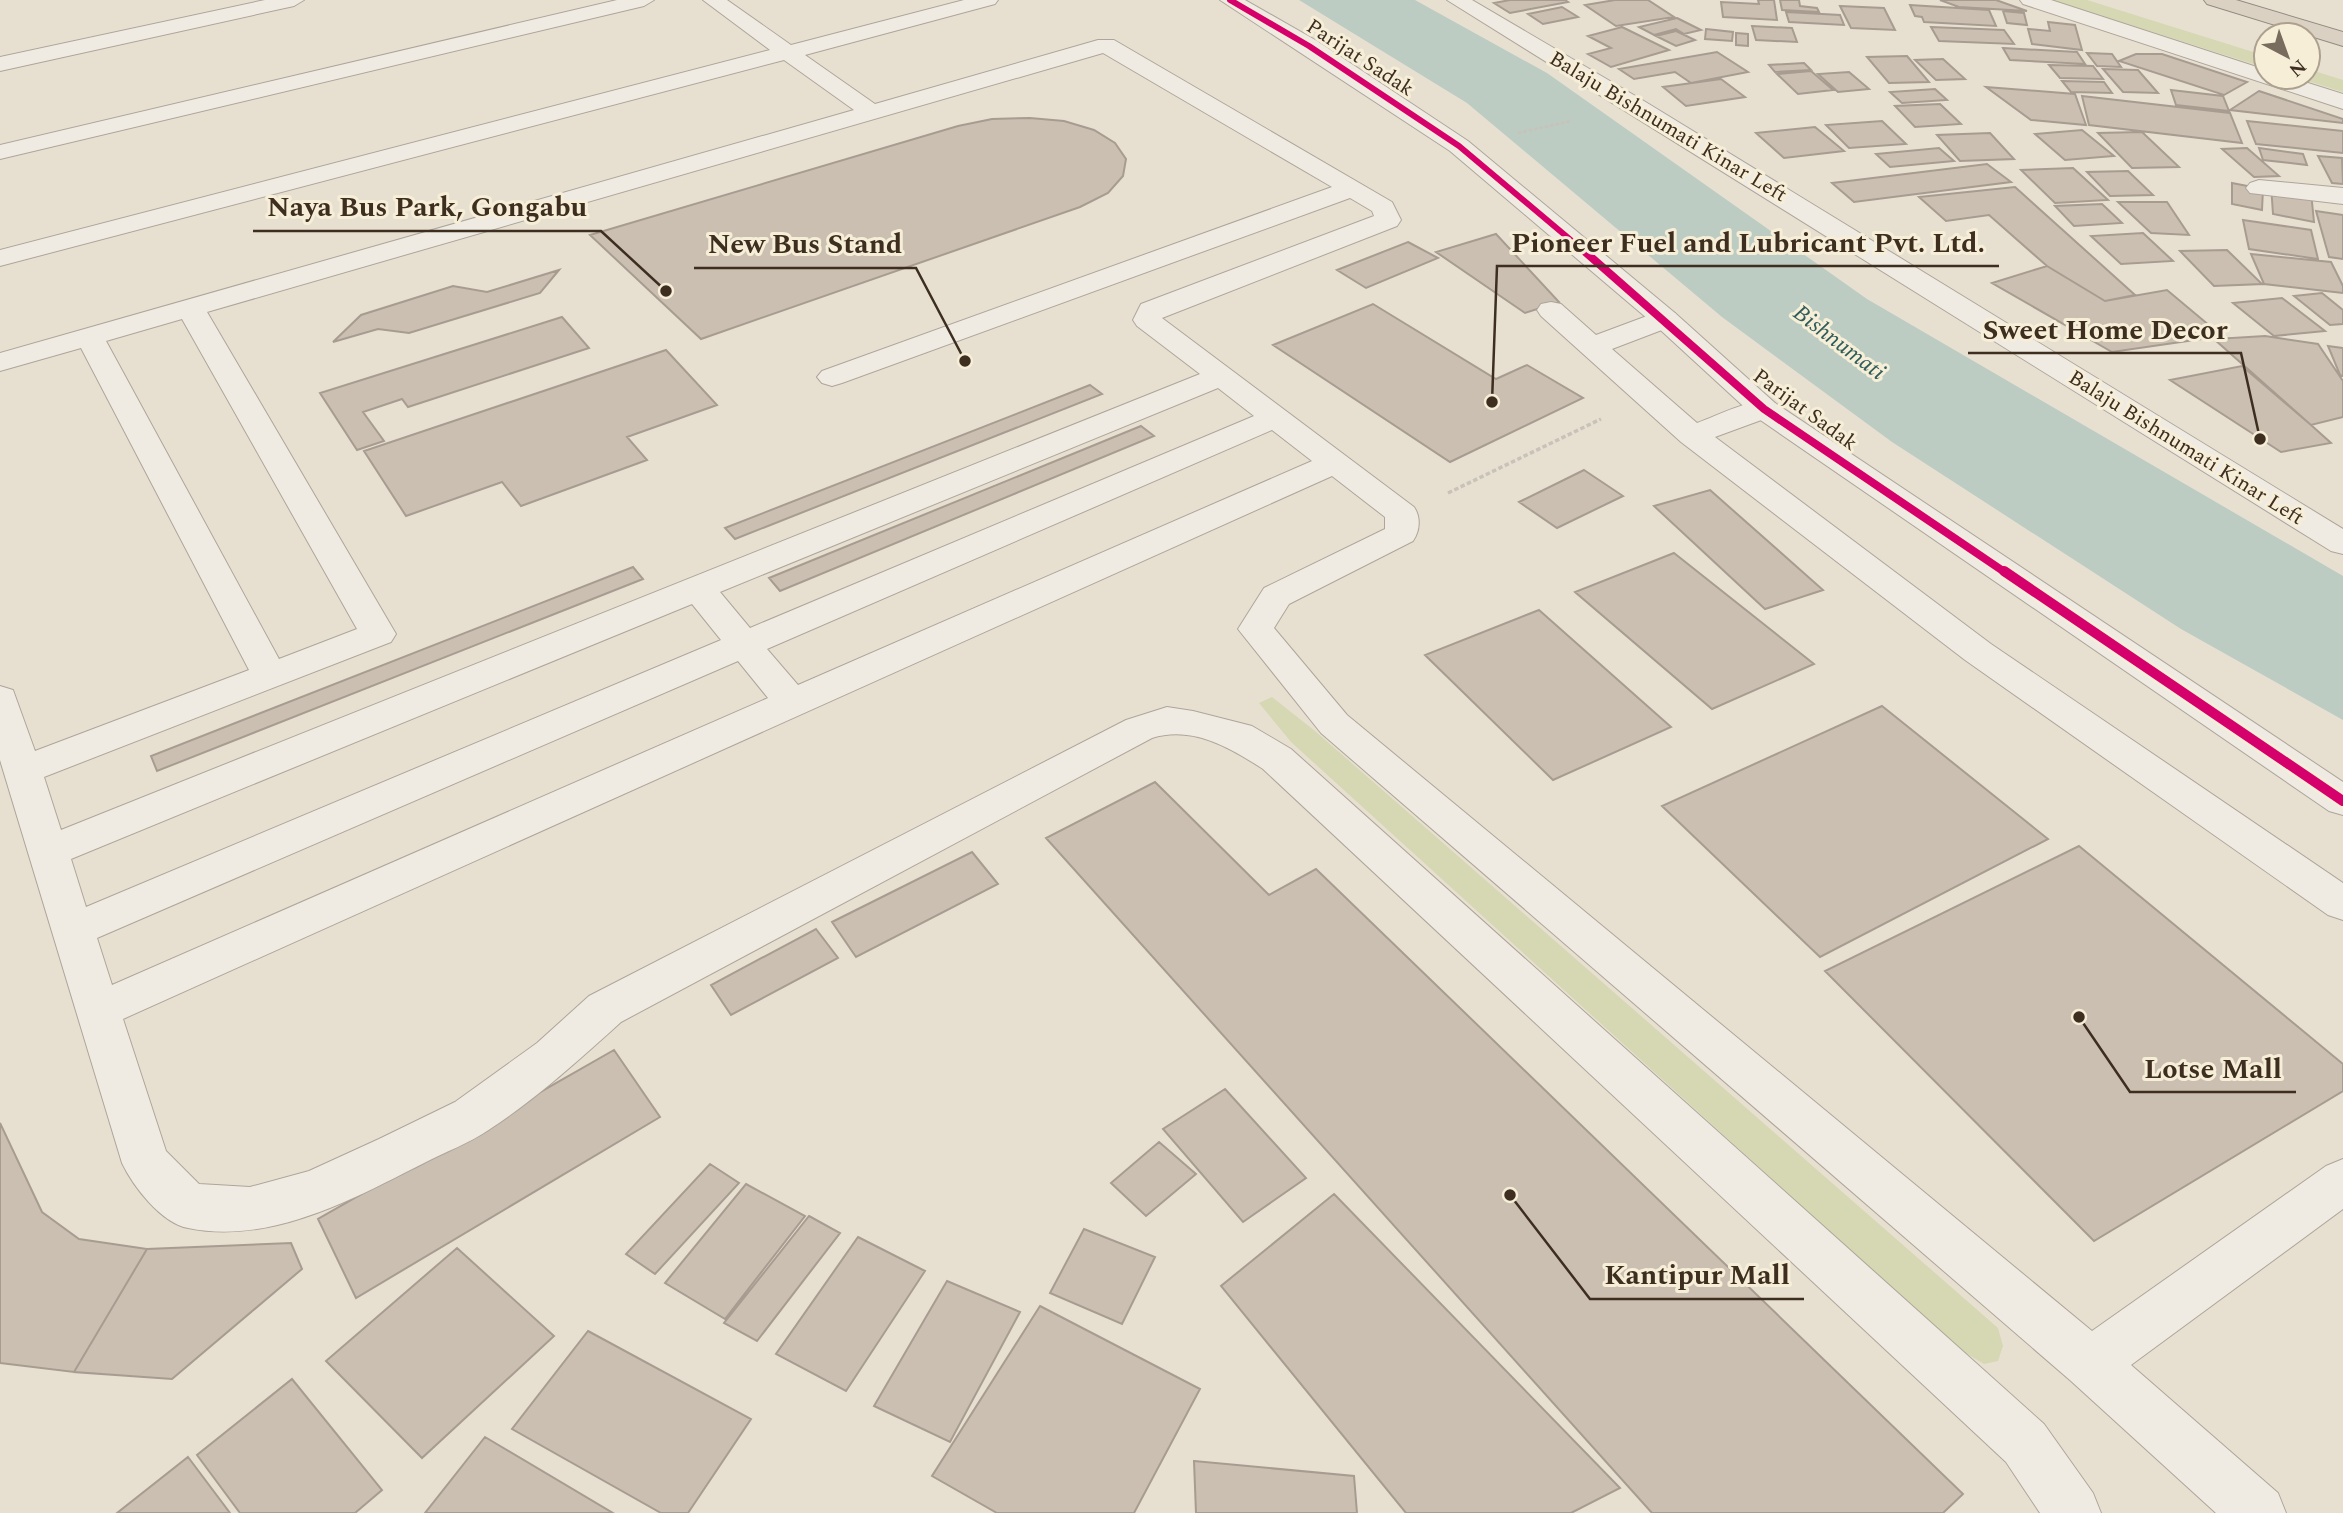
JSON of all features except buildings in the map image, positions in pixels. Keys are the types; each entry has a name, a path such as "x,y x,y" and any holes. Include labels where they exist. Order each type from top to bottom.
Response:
{"highway":[{"path":"2214,0 2343,39"}],"street":[{"path":"0,64 294,0"},
{"path":"0,152 644,0"},
{"path":"713,0 873,113"},
{"path":"0,258 988,0"},
{"name":"Parijat Sadak","path":"1230,0 1309,46 1459,146 1665,319 1764,409 2343,801"},
{"name":"Balaju Bishnumati Kinar Left","path":"1457,0 1636,106 2343,544"},
{"path":"2030,0 2343,102"},
{"path":"0,362 1106,45 1383,207 1388,220 1151,310 1147,320 1402,514 1401,534 1276,596 1255,629 1334,724 2090,1363 2258,1513"},
{"path":"2259,188 2343,196"},
{"path":"832,377 1351,189"},
{"path":"24,770 378,634 190,307"},
{"path":"1552,310 1692,436 1978,652 2343,904"},
{"path":"1594,346 1665,319"},
{"path":"89,336 270,676"},
{"path":"49,851 699,590 1221,376"},
{"path":"1692,436 1764,409"},
{"path":"74,930 1277,418"},
{"path":"97,1011 1334,463"},
{"path":"699,590 793,704"},
{"path":"0,699 146,1163 188,1206 250,1209 317,1191 472,1116 553,1056 605,1009 1139,729 1167,720 1239,736 1277,759 2025,1443 2073,1513"},
{"path":"2090,1363 2343,1181"}],"path":[{"path":"1459,146 1636,106"},
{"path":"1402,514 1649,396"}],"green space":[{"path":"2052,0 2087,0 2252,52 2252,64"},
{"path":"2322,73 2343,80 2343,92 2322,85"},
{"path":"1272,697 1315,731 1998,1328 2003,1346 1998,1361 1984,1364 1959,1349 1291,742 1259,703"}],"water":[{"name":"Bishnumati","path":"1299,0 1415,0 1547,73 1867,299 2343,576 2343,720 2181,629 1892,442 1722,317 1467,103"}],"cycle path":[{"path":"1230,0 1309,46 1459,146 1665,319 1764,409 2343,801"}],"place":[{"name":"Naya Bus Park, Gongabu","path":"666,291"},
{"name":"New Bus Stand","path":"965,361"},
{"name":"Pioneer Fuel and Lubricant Pvt. Ltd.","path":"1492,402"},
{"name":"Sweet Home Decor","path":"2260,439"},
{"name":"Lotse Mall","path":"2079,1017"},
{"name":"Kantipur Mall","path":"1510,1195"}]}
